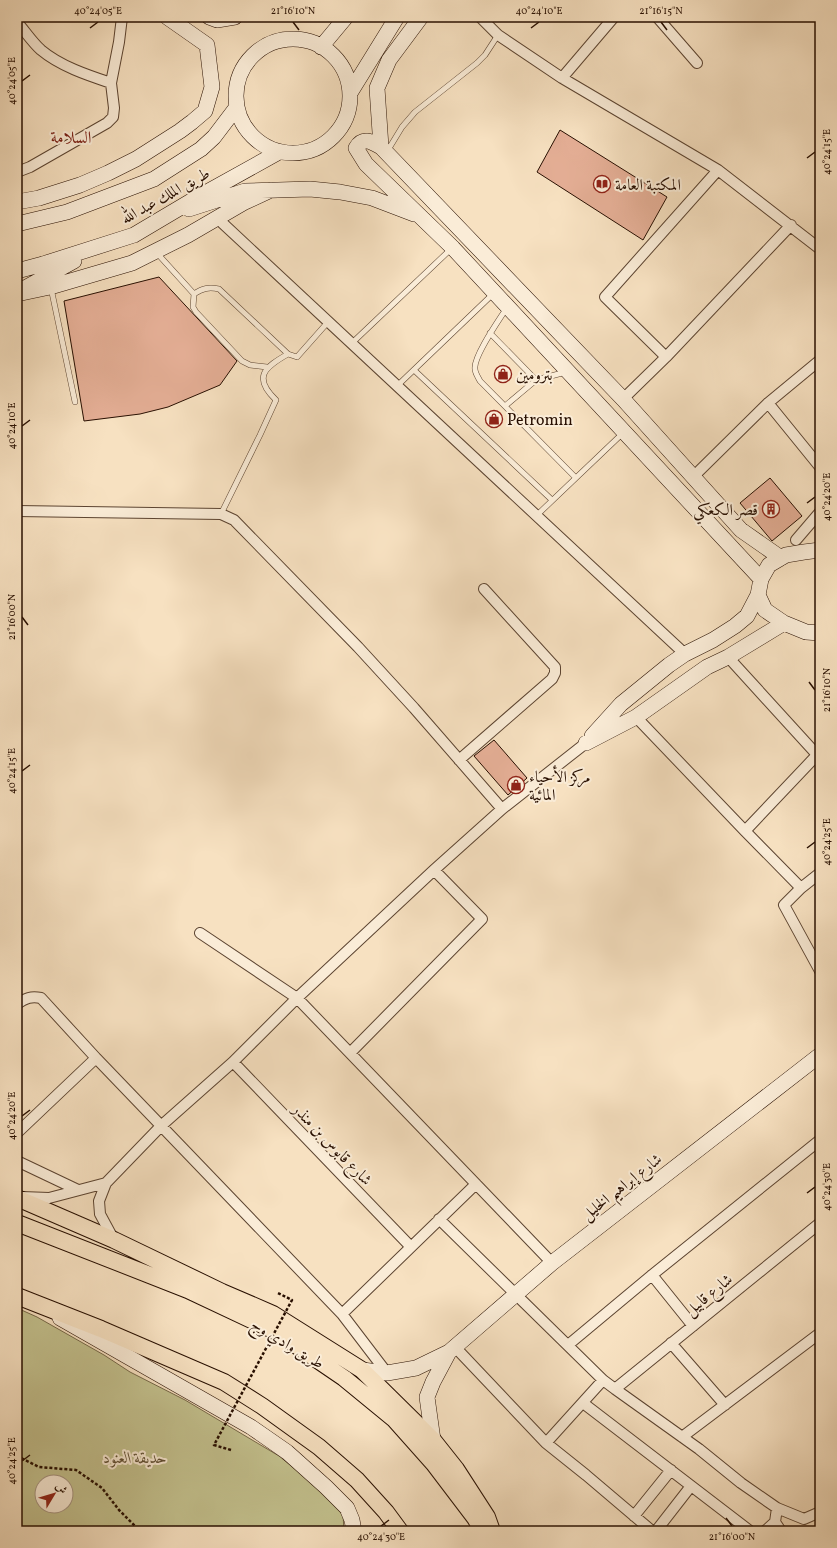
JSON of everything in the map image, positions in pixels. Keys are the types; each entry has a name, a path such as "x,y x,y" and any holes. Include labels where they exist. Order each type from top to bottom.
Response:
{"main road":[{"path":"17,1197 114,1240 222,1292 274,1314 362,1370 433,1440 456,1469 487,1518 492,1531"},
{"name":"طريق وادي وج","path":"17,1222 188,1290 275,1331 344,1378 394,1419 434,1464 475,1518 482,1531"},
{"path":"23,1299 101,1329 224,1382 262,1406 320,1447 357,1480 386,1512 400,1531"}],"street":[{"path":"17,172 30,167 107,123 113,117 114,108 111,84 122,17"},
{"path":"17,202 39,198 80,185 108,173 136,159 173,135 205,111 212,87 207,45 167,17"},
{"path":"209,17 217,20 235,17"},
{"path":"321,46 346,17"},
{"path":"350,93 397,17"},
{"path":"384,149 377,88 388,60 421,17"},
{"path":"480,17 498,36 562,78 718,170 791,225 820,249"},
{"path":"562,78 614,17"},
{"path":"657,17 697,63"},
{"path":"17,22 41,49 52,57 66,65 111,84"},
{"path":"293,38 308,41 321,46 333,55 342,66 350,93 348,111 344,122 330,141 314,150 297,154 279,152 264,146 251,136 242,123 236,108 235,94 238,79 244,66 253,54 265,46 279,40 293,38"},
{"name":"طريق الملك عبد الله","path":"17,224 67,212 154,179 201,149 214,137 236,108"},
{"path":"761,579 624,433 495,292 453,248 366,164 356,148 359,144 364,140 370,141 384,149 623,399 742,530 781,558"},
{"name":"طريق الملك عبد الله","path":"17,271 134,235 279,152"},
{"path":"666,357 605,297 718,170"},
{"path":"167,216 245,191 310,189 340,192 372,198 420,216"},
{"path":"17,293 50,287 132,263 188,235 243,203 271,190"},
{"path":"17,207 67,212"},
{"path":"217,218 685,654"},
{"path":"623,399 666,357 791,225"},
{"path":"17,293 105,244"},
{"path":"694,477 768,403 820,360"},
{"path":"768,403 820,467"},
{"path":"17,511 220,514 234,520 352,642 502,809"},
{"path":"796,540 820,512"},
{"path":"716,531 730,517"},
{"path":"114,1240 100,1214 99,1201 106,1183 162,1126 233,1062 297,998 434,870 502,809 586,743 621,704 669,665 685,654 713,640 736,626 747,616 758,595 761,579 769,565 781,558 804,552 820,550"},
{"path":"459,760 552,679 555,673 555,667 484,589"},
{"path":"758,595 766,610 784,623 806,632 820,633"},
{"path":"586,743 636,717 707,667 728,657 784,623"},
{"path":"728,657 819,757 745,832"},
{"path":"636,717 745,832 801,888"},
{"path":"350,1053 482,919 434,870"},
{"path":"820,873 801,888 784,905 820,971"},
{"path":"200,933 297,998 552,1263"},
{"path":"17,1004 32,996 41,998 96,1058 342,1314 387,1373"},
{"path":"17,1132 96,1058"},
{"name":"شارع إبراهيم الخليل","path":"452,1350 552,1263 818,1060"},
{"name":"شارع قابوس بن منذر","path":"233,1062 411,1247"},
{"path":"568,1345 652,1275 820,1140"},
{"path":"17,1161 78,1190"},
{"path":"17,1197 49,1198 106,1183"},
{"path":"342,1314 476,1184"},
{"path":"439,1219 603,1380 777,1508 804,1518 820,1512"},
{"name":"شارع قابيل","path":"615,1389 820,1223"},
{"path":"652,1275 693,1326"},
{"path":"23,1299 251,1427 287,1452 347,1508 352,1520 354,1531"},
{"path":"682,1437 820,1334"},
{"path":"671,1344 725,1405"},
{"path":"362,1370 387,1373 416,1368 452,1350"},
{"path":"433,1440 427,1397 433,1382 452,1350"},
{"path":"452,1350 546,1443 652,1531"},
{"path":"546,1443 603,1380"},
{"path":"583,1402 750,1531"},
{"path":"634,1516 671,1470"},
{"path":"656,1531 691,1486"},
{"path":"765,1531 775,1522 777,1508"},
{"path":"775,1522 781,1531"}],"lane":[{"path":"384,149 415,112 477,63 485,55 498,36"},
{"path":"352,343 453,248"},
{"path":"155,251 194,294 193,307 196,312 242,361 267,368"},
{"path":"50,287 75,402"},
{"path":"194,294 211,287 219,289 288,354 297,357 328,322"},
{"path":"398,386 495,292"},
{"path":"508,306 490,333 474,368 480,380 575,478"},
{"path":"490,333 536,380"},
{"path":"220,514 276,400 265,386 263,377 267,368 288,354"},
{"path":"414,370 552,500"},
{"path":"505,406 536,380 568,372"},
{"path":"536,516 624,433"}],"path":[{"path":"231,1450 214,1445 292,1300 278,1293"},
{"path":"17,1456 39,1467 76,1470 102,1488 119,1510 140,1531"}],"green space":[{"name":"حديقة العنود","path":"17,1308 37,1317 104,1355 130,1372 185,1400 279,1456 309,1480 343,1514 344,1531 17,1531"}],"building":[{"name":"المكتبة العامة","path":"560,130 667,197 643,240 537,172"},
{"path":"159,277 237,361 220,385 168,407 140,414 84,421 64,301"},
{"name":"قصر الكعكي","path":"770,478 802,516 772,541 740,503"},
{"path":"494,740 527,778 508,795 474,756"}],"place":[{"name":"المكتبة العامة","path":"602,184"},
{"name":"بترومين","path":"503,374"},
{"name":"Petromin","path":"494,419"},
{"name":"قصر الكعكي","path":"771,509"},
{"name":"مركز الأحياء المائية","path":"516,785"}],"district":[{"name":"السلامة","path":"71,137"}]}
